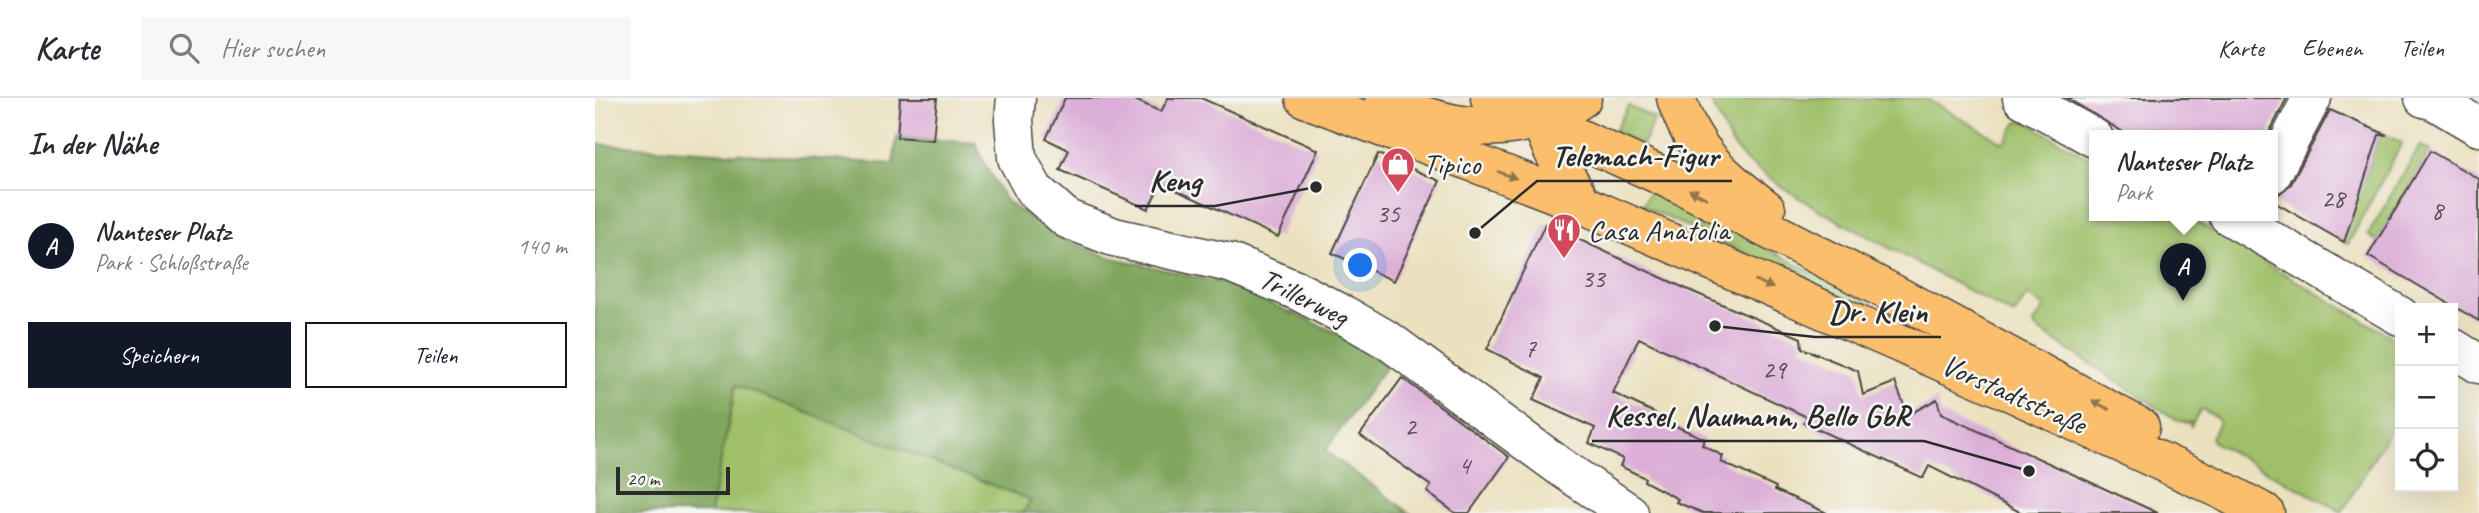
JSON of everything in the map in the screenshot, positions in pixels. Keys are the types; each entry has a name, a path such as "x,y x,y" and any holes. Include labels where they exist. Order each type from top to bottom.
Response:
{"main road":[{"name":"Vorstadtstraße","path":"1305,98 1582,204 2011,392 2216,487 2265,513"},
{"path":"1369,98 1462,125 1507,125 1539,109 1583,98"},
{"name":"Vorstadtstraße","path":"1490,98 1539,109 2131,421 2182,454 2216,487"},
{"path":"1676,98 1698,149 1724,176 1766,209 1864,267 1890,292"},
{"path":"1539,109 1557,160 1582,204"}],"street":[{"name":"Trillerweg","path":"1016,98 1014,120 1017,158 1034,190 1067,219 1114,237 1230,263 1298,291 1345,315 1389,341 1562,468 1629,513"},
{"path":"2022,98 2089,135"},
{"path":"2278,163 2312,98"},
{"path":"2424,98 2435,101 2479,127"},
{"path":"2244,221 2395,313"}],"green space":[{"path":"1709,98 1925,98 2004,143 2018,121 2025,121 2089,158 2089,221 2195,221 2395,339 2395,422 2342,512 2213,442 2211,438 2219,422 2216,417 2201,409 2191,426 2190,422 2177,420 2035,328 2034,323 2045,307 2027,296 2015,314 2012,314 1819,210 1744,159 1731,143"},
{"path":"1628,106 1655,119 1642,145 1614,132"},
{"path":"2380,132 2402,143 2348,244 2338,238 2365,178"},
{"path":"897,137 976,143 1006,201 1058,237 1109,257 1223,283 1335,332 1387,365 1325,451 1410,513 1023,513 1031,500 736,385 710,513 595,513 595,144 893,164"},
{"path":"2420,145 2430,151 2377,241 2368,235"},
{"path":"1652,187 1894,316 1888,319 1642,206"},
{"path":"736,385 1031,500 1023,513 710,513"}],"building":[{"path":"900,98 937,98 933,140 897,137"},
{"path":"1065,98 1131,98 1161,112 1168,98 1201,98 1318,150 1278,237 1161,183 1148,209 1060,170 1069,150 1046,139"},
{"path":"2067,98 2287,98 2271,130 2120,130"},
{"path":"2330,110 2387,135 2379,135 2344,242 2278,204 2279,194 2291,184"},
{"path":"2430,151 2479,179 2479,321 2458,309 2458,303 2448,303 2368,256"},
{"path":"1378,154 1440,181 1394,281 1332,253"},
{"path":"1545,224 1801,338 1802,348 1858,371 1863,395 1895,382 1908,415 1937,399 1941,414 2158,513 2022,513 1929,466 1923,478 1804,423 1807,417 1639,338 1613,393 1655,413 1653,416 1705,439 1702,445 1723,456 1721,462 1827,513 1703,513 1676,502 1678,499 1620,466 1623,459 1589,443 1595,428 1533,400 1544,378 1487,349"},
{"path":"1402,378 1509,457 1469,513 1455,513 1427,492 1431,486 1360,435"}],"place":[{"name":"Keng","path":"1316,187"},
{"name":"Tipico","path":"1398,194"},
{"name":"Telemach-Figur","path":"1475,233"},
{"name":"Casa Anatolia","path":"1564,260"},
{"name":"Nanteser Platz","path":"2183,301"},
{"name":"Dr. Klein","path":"1715,326"},
{"name":"Kessel, Naumann, Bello GbR","path":"2029,471"}]}
